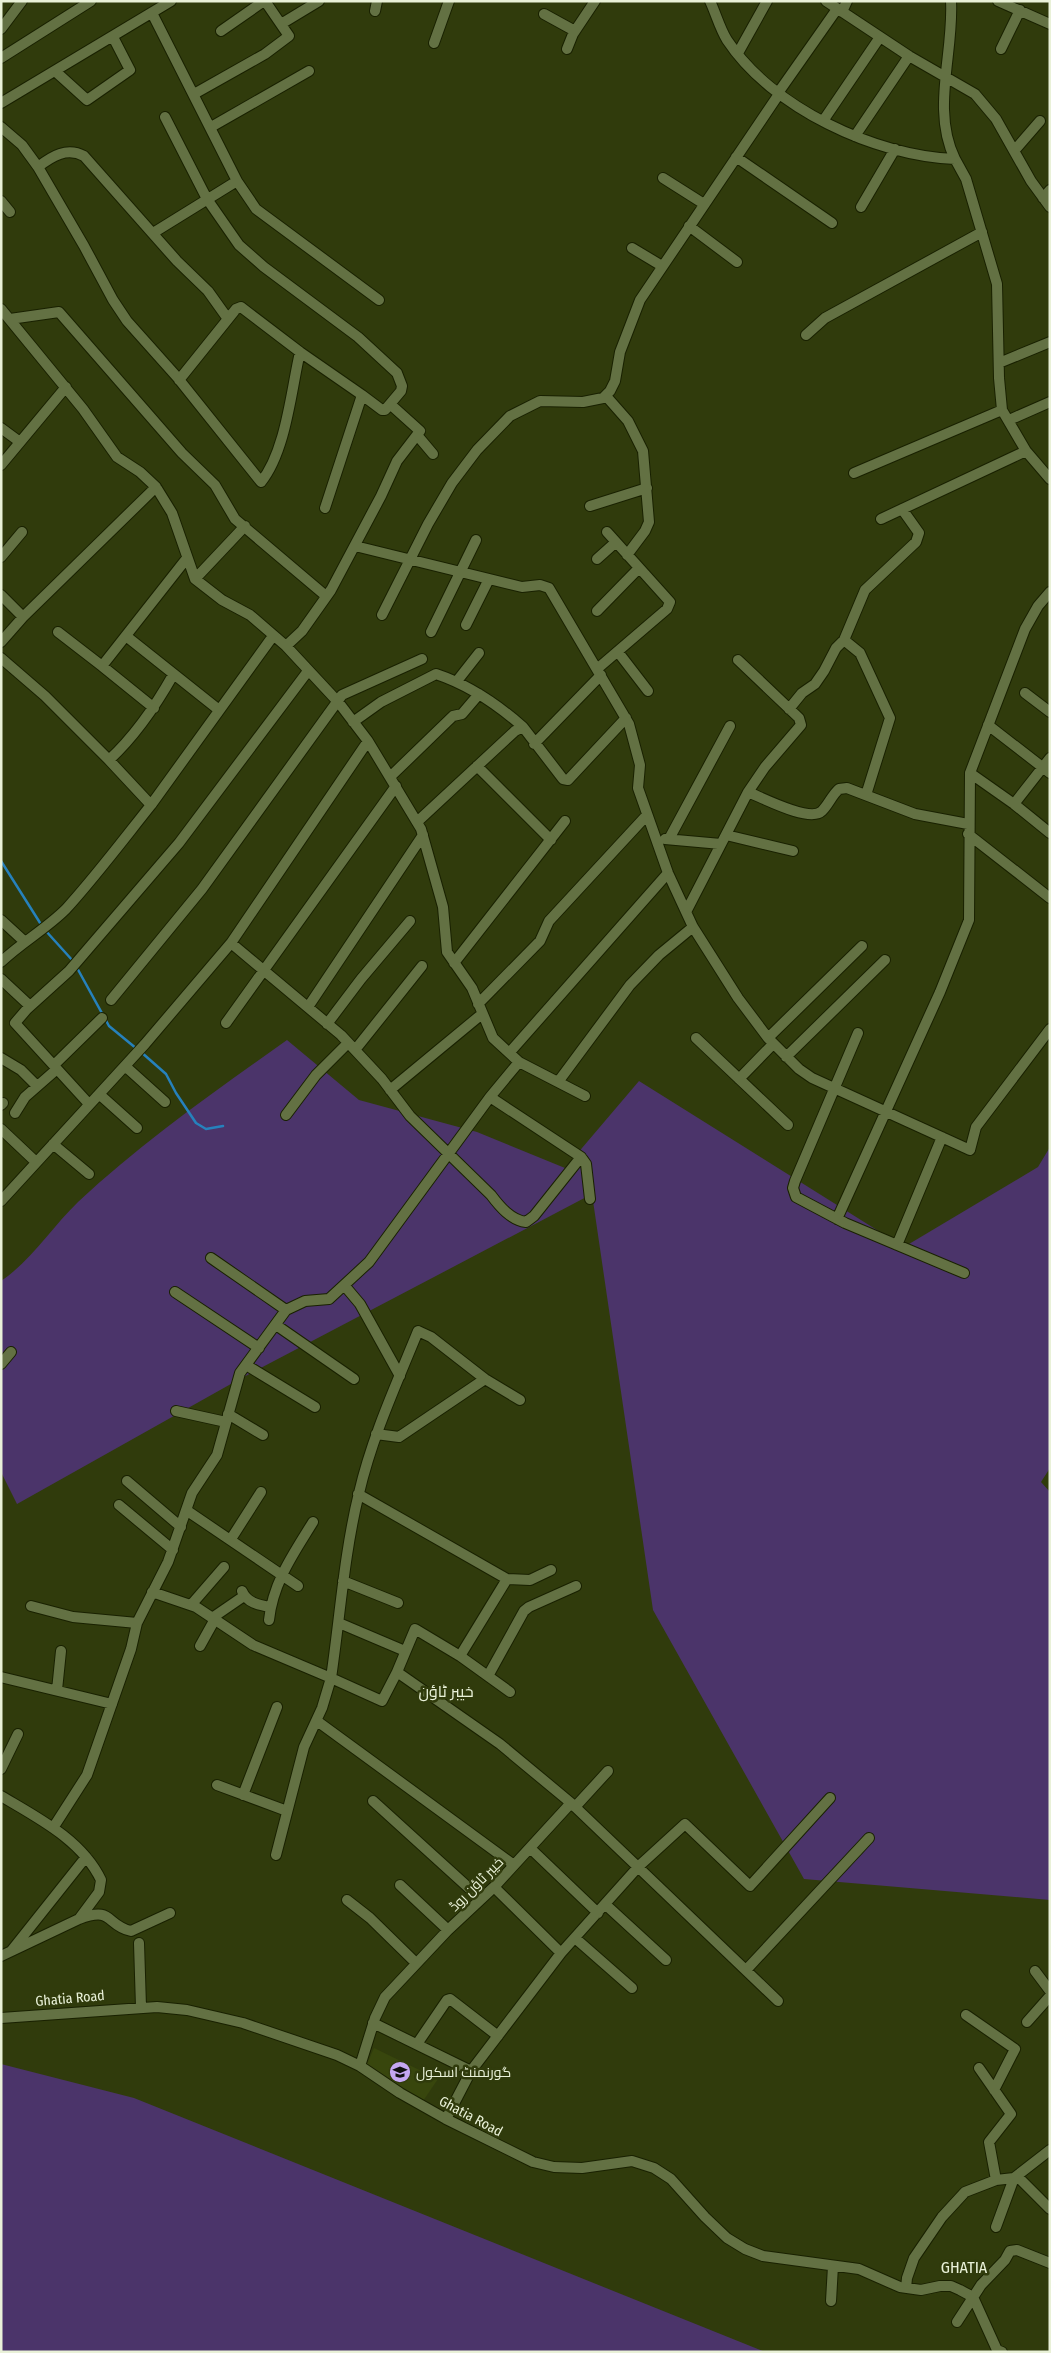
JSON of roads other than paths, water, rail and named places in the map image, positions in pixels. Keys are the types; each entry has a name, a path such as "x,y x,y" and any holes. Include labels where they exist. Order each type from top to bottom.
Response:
{"street":[{"path":"2,24 22,1"},
{"path":"1,58 91,1"},
{"path":"1,103 171,1"},
{"path":"280,24 319,1"},
{"path":"434,44 449,1"},
{"path":"567,49 575,31 595,1"},
{"path":"710,1 726,39 738,54 779,94 824,121 855,136 895,149 955,159"},
{"path":"738,54 766,1"},
{"path":"826,1 908,56 975,94 996,119 1014,151 1046,194 1050,207"},
{"path":"382,615 436,508 459,472 510,416 540,400 583,402 606,396 615,381 620,352 640,300 779,94 847,1"},
{"path":"951,1 944,109 948,140 955,159 966,179 997,284 1002,410 1026,451 1045,466 1050,479"},
{"path":"998,1 1050,24"},
{"path":"194,94 265,54 288,36 267,2 221,31"},
{"path":"1001,50 1020,10"},
{"path":"152,13 237,181 256,209 379,300"},
{"path":"544,14 575,31"},
{"path":"55,71 88,100 130,70 112,37"},
{"path":"824,121 880,37"},
{"path":"855,136 908,56"},
{"path":"211,127 309,71"},
{"path":"165,117 207,199 239,245 264,267 358,337 397,373 402,386 401,391 382,410 300,352 241,307 236,309 179,380"},
{"path":"1014,151 1040,121"},
{"path":"1,127 22,145 38,167 113,300 127,320 179,380 261,482 269,471 280,443 300,352"},
{"path":"861,207 895,149"},
{"path":"38,167 52,156 65,152 75,151 84,156 177,261 208,291 228,319"},
{"path":"736,158 832,223"},
{"path":"663,178 704,204"},
{"path":"153,233 237,181"},
{"path":"1,201 10,212"},
{"path":"689,226 737,262"},
{"path":"806,336 825,318 982,232"},
{"path":"632,248 662,266"},
{"path":"1,309 66,387 117,458 140,472 156,487 172,513 196,579 222,600 250,615 286,646 339,703 368,741 423,835 443,907 447,952 472,988 493,1038 519,1062 585,1096"},
{"path":"10,319 59,312 182,453 215,485 235,519 326,596"},
{"path":"999,363 1050,342"},
{"path":"1,466 66,387"},
{"path":"325,508 362,395"},
{"path":"606,396 636,433 643,451 649,522 645,531 627,555"},
{"path":"1009,420 1050,402"},
{"path":"286,646 302,631 326,596 355,546 397,462 420,431 390,404"},
{"path":"854,473 1002,410"},
{"path":"1,428 20,442"},
{"path":"417,434 433,454"},
{"path":"881,518 1026,451"},
{"path":"1,642 156,487"},
{"path":"590,506 647,488"},
{"path":"789,709 802,693 815,684 836,648 844,640 865,590 919,537 920,533 902,509"},
{"path":"196,579 245,526"},
{"path":"1,557 22,532"},
{"path":"534,744 618,652 667,609 670,602 607,532"},
{"path":"431,632 476,540"},
{"path":"597,560 616,542"},
{"path":"355,546 522,587 540,585 549,588 630,724 640,765 638,788 668,873 693,928 738,998 770,1041 812,1078 970,1150 976,1127 1050,1029"},
{"path":"102,666 187,558"},
{"path":"597,610 639,568"},
{"path":"466,625 489,579"},
{"path":"838,1219 940,992 969,920 968,829 970,773 1025,628 1038,606 1050,592"},
{"path":"1,595 23,618"},
{"path":"58,632 154,708"},
{"path":"126,636 219,710"},
{"path":"1,962 44,929 66,908 151,805 273,636"},
{"path":"844,640 860,653 890,718 866,795"},
{"path":"618,652 648,691"},
{"path":"458,681 479,654"},
{"path":"1,658 45,696 151,805"},
{"path":"111,1000 202,889 339,703 342,695 422,659"},
{"path":"686,912 748,792 765,767 801,725 799,718 738,660"},
{"path":"90,1104 15,1022 69,971 179,843 308,671"},
{"path":"353,722 381,702 436,674 458,681 502,709 522,727 563,779 568,780 626,718"},
{"path":"109,760 128,743 154,708 173,675"},
{"path":"1025,693 1050,712"},
{"path":"226,1024 265,972 393,782 453,716 462,714 479,694"},
{"path":"988,725 1046,770"},
{"path":"669,839 730,726"},
{"path":"417,822 515,731 522,727"},
{"path":"3,1196 145,1044 231,943 368,741"},
{"path":"1014,804 1046,770 1050,758"},
{"path":"477,766 551,840"},
{"path":"970,773 1014,804 1050,833"},
{"path":"748,792 803,814 813,816 822,812 839,789 847,788 915,814 968,829 1050,898"},
{"path":"390,1090 480,1009 540,940 549,921 647,815"},
{"path":"454,963 565,822"},
{"path":"308,1006 423,835"},
{"path":"655,838 723,840 793,851"},
{"path":"510,1052 668,873"},
{"path":"1,920 25,942"},
{"path":"328,1024 410,921"},
{"path":"558,1082 630,985 659,955 693,928"},
{"path":"231,943 308,1006 352,1047 410,1116 491,1195 499,1207 521,1222 526,1222 534,1216 581,1157"},
{"path":"739,1079 770,1041 862,946"},
{"path":"786,1057 886,960"},
{"path":"286,1115 316,1075 352,1047 422,966"},
{"path":"1,979 30,1006"},
{"path":"15,1112 25,1097 102,1018"},
{"path":"858,1033 836,1090 793,1188 796,1197 838,1219 964,1273"},
{"path":"696,1038 788,1126"},
{"path":"1,1058 21,1070 37,1086"},
{"path":"53,1828 87,1775 131,1649 137,1623 173,1550 192,1493 217,1455 240,1373 286,1310 305,1301 329,1299 368,1262 450,1154 490,1097 519,1062"},
{"path":"125,1066 165,1102"},
{"path":"99,1094 137,1128"},
{"path":"490,1097 581,1157 586,1164 590,1199"},
{"path":"1,1129 36,1162"},
{"path":"897,1245 942,1137"},
{"path":"53,1144 89,1174"},
{"path":"211,1258 286,1310"},
{"path":"344,1285 360,1304 400,1376"},
{"path":"175,1292 260,1348"},
{"path":"276,1325 354,1379"},
{"path":"276,1855 304,1747 316,1721 331,1678 343,1582 358,1494 376,1434 418,1331 431,1337 485,1379 520,1400"},
{"path":"1,1364 11,1352"},
{"path":"246,1365 315,1407"},
{"path":"376,1434 399,1437 485,1379"},
{"path":"176,1411 227,1418 263,1435"},
{"path":"127,1481 181,1527"},
{"path":"231,1539 261,1492"},
{"path":"358,1494 507,1579 530,1580 552,1570"},
{"path":"119,1505 173,1550"},
{"path":"186,1510 298,1586"},
{"path":"269,1620 270,1607 281,1574 313,1522"},
{"path":"191,1605 224,1567"},
{"path":"460,1656 507,1579"},
{"path":"343,1582 398,1603"},
{"path":"488,1676 524,1611 529,1606 576,1586"},
{"path":"152,1592 191,1605 253,1644 382,1701 416,1629 460,1656 510,1692"},
{"path":"200,1646 214,1618 243,1593 257,1605 270,1607"},
{"path":"31,1606 72,1617 137,1623"},
{"path":"339,1623 405,1651"},
{"path":"57,1690 61,1651"},
{"path":"397,1672 500,1744 573,1805 747,1969 778,2001"},
{"path":"1,1677 112,1704"},
{"path":"243,1795 277,1707"},
{"path":"316,1721 514,1865"},
{"path":"1,1769 18,1734"},
{"name":"خیبر ٹاؤن روڈ","path":"360,2066 384,1997 448,1930 494,1887 530,1848 608,1771"},
{"path":"217,1785 288,1811"},
{"path":"1,1796 53,1828 86,1857 102,1880 99,1892 79,1919"},
{"path":"446,2119 471,2071 561,1953 639,1866 685,1824 750,1886 830,1798"},
{"path":"373,1801 481,1899"},
{"path":"747,1969 869,1838"},
{"path":"530,1848 598,1912"},
{"path":"6,1955 86,1857"},
{"path":"400,1885 448,1930"},
{"path":"494,1887 561,1953"},
{"path":"347,1900 370,1918 416,1963"},
{"path":"606,1905 666,1960"},
{"path":"6,1955 79,1919 94,1914 109,1916 125,1930 131,1931 170,1913"},
{"path":"575,1938 632,1988"},
{"path":"139,1943 141,2007"},
{"path":"1035,1970 1050,1991"},
{"path":"1027,2022 1050,1996"},
{"path":"417,2044 446,2000 450,1999 498,2036"},
{"name":"Ghatia Road","path":"1,2017 141,2007 186,2010 243,2023 337,2055 360,2066 400,2093 446,2119 533,2162 554,2167 582,2168 632,2161 654,2168 671,2179 705,2217 728,2238 745,2250 763,2256 859,2269 900,2288 921,2290 951,2286 973,2297"},
{"path":"966,2015 1015,2049 994,2090"},
{"path":"374,2023 471,2071"},
{"path":"979,2068 1012,2114 989,2142 996,2180"},
{"path":"996,2227 1016,2177 1050,2150"},
{"path":"906,2288 907,2278 914,2258 942,2217 965,2192 996,2180 1016,2177"},
{"path":"1016,2177 1050,2209"},
{"path":"958,2322 973,2297 1010,2251 1017,2250 1050,2263"},
{"path":"831,2301 832,2266"},
{"path":"973,2297 997,2351"}],"waterway":[{"path":"1,861 42,926"},
{"path":"45,930 73,961"},
{"path":"76,966 109,1026 137,1049"},
{"path":"141,1052 166,1074 196,1123 206,1129 223,1126"}],"place":[{"name":"گورنمنٹ اسکول","path":"400,2072"}],"district":[{"name":"خیبر ٹاؤن","path":"446,1691"},
{"name":"GHATIA","path":"964,2267"}]}
